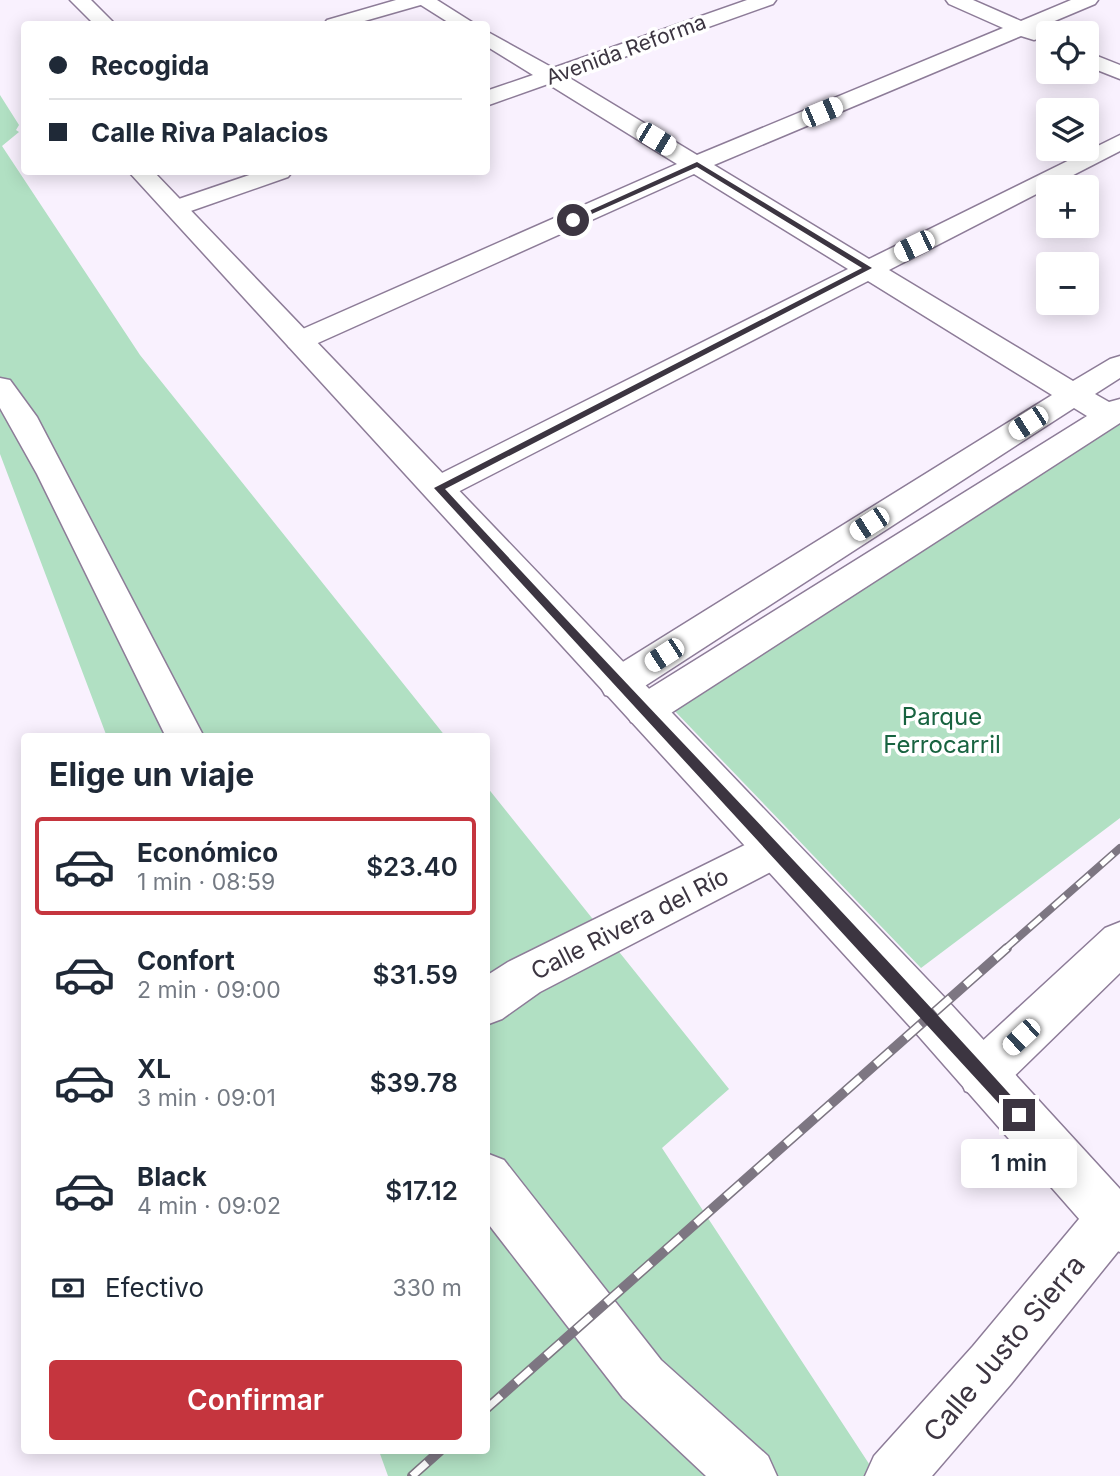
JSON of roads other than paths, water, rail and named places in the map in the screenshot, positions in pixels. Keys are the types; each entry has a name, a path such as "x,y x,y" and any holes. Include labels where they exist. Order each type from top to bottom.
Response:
{"street":[{"path":"80,0 102,21"},
{"path":"344,21 416,0"},
{"path":"423,0 460,21"},
{"name":"Avenida Reforma","path":"490,98 766,0"},
{"path":"956,0 1036,35"},
{"path":"299,341 697,164 1088,0"},
{"path":"490,39 1074,394 1115,413"},
{"path":"1099,63 1120,73"},
{"path":"439,488 1120,142"},
{"path":"144,175 775,849 1116,1223"},
{"path":"176,208 271,175"},
{"path":"631,697 1120,365"},
{"path":"0,387 22,416 53,474 183,733"},
{"path":"631,697 1115,413"},
{"name":"Calle Rivera del Río","path":"490,1000 524,978 775,849"},
{"path":"982,1074 1120,943"},
{"path":"490,1183 642,1379 748,1476"},
{"name":"Calle Justo Sierra","path":"894,1476 1116,1223"}],"railway":[{"path":"1005,949 1120,848"},
{"path":"490,1405 1007,948"},
{"path":"412,1476 437,1454"}],"park label":[{"name":"Parque Ferrocarril","path":"942,731"}]}
